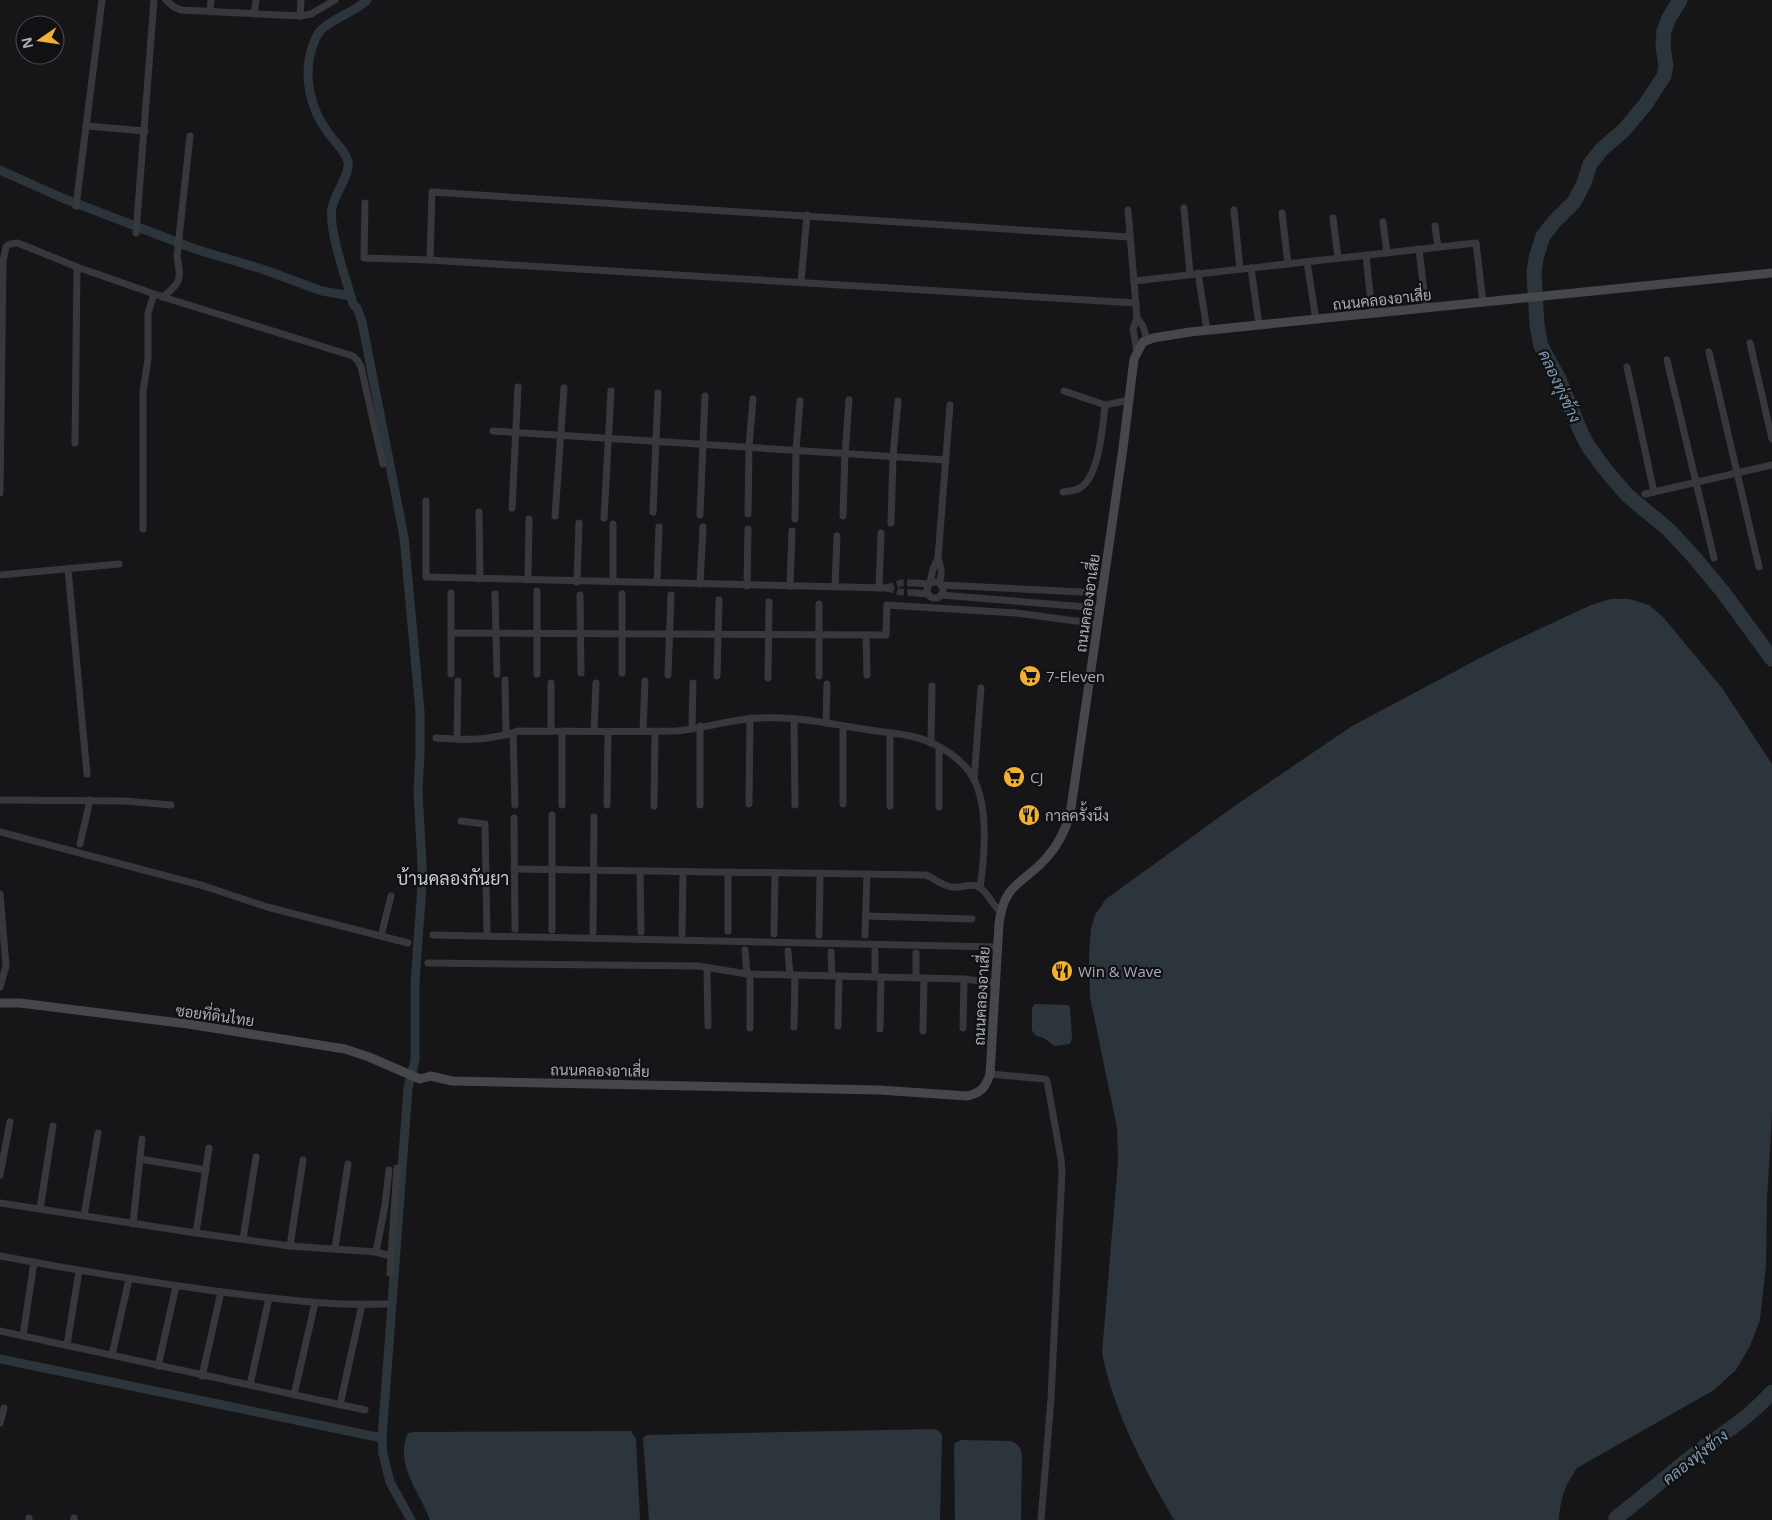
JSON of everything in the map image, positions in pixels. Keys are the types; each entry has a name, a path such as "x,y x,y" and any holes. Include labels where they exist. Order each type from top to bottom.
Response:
{"street":[{"path":"76,206 102,0"},
{"path":"136,233 154,0"},
{"path":"166,0 181,10 300,16 311,14 335,0"},
{"path":"210,12 211,0"},
{"path":"254,14 256,0"},
{"path":"300,16 301,0"},
{"path":"86,126 145,131"},
{"path":"163,297 176,287 180,277 177,256 190,136"},
{"path":"430,260 432,192 807,214 1130,237"},
{"path":"365,204 364,258 430,260 1136,303"},
{"path":"1184,208 1190,274"},
{"path":"1128,210 1138,318 1144,326 1148,340 1143,342 1137,352"},
{"path":"1234,210 1240,269"},
{"path":"1282,213 1288,264"},
{"path":"801,282 807,214"},
{"path":"1332,218 1338,258"},
{"path":"1383,222 1387,253"},
{"path":"1435,226 1438,247"},
{"path":"0,494 3,261 4,252 10,244 18,243 77,267 154,294 353,356 358,360 361,367 383,464"},
{"path":"1134,280 1476,243 1483,303"},
{"path":"1419,249 1426,308"},
{"path":"1366,255 1372,314"},
{"path":"1307,262 1316,320"},
{"path":"75,443 77,267"},
{"path":"1251,268 1259,326"},
{"name":"ถนนคลองอาเสี่ย","path":"1148,340 1162,335 1207,330 1483,303 1584,290 1772,273"},
{"path":"1198,274 1207,330"},
{"path":"143,529 143,392 148,359 148,312 154,294"},
{"path":"1137,352 1133,329 1138,318"},
{"path":"1750,343 1772,439"},
{"name":"ถนนคลองอาเสี่ย","path":"420,1079 431,1076 452,1081 879,1090 967,1096 985,1087 990,1074 1000,911 1003,901 1008,892 1047,858 1064,833 1070,814 1134,359 1137,352"},
{"path":"1708,352 1759,567"},
{"path":"1667,360 1714,558"},
{"path":"1627,367 1654,492"},
{"path":"512,508 518,387"},
{"path":"555,516 564,388"},
{"path":"604,518 611,391"},
{"path":"1064,391 1105,405 1129,400"},
{"path":"653,512 658,393"},
{"path":"700,515 705,396"},
{"path":"748,514 749,447 753,399"},
{"path":"795,519 796,450 800,400"},
{"path":"843,516 849,400"},
{"path":"890,523 898,401"},
{"path":"941,595 943,590 940,584 942,578 938,558 950,405"},
{"path":"1062,492 1079,489 1089,479 1097,458 1105,405"},
{"path":"493,431 946,460"},
{"path":"1645,494 1772,465"},
{"path":"426,500 426,577 883,588 881,533"},
{"path":"479,512 480,579"},
{"path":"528,580 529,519"},
{"path":"577,582 579,523"},
{"path":"613,524 613,582"},
{"path":"657,583 658,527"},
{"path":"700,584 703,527"},
{"path":"747,586 748,529"},
{"path":"790,586 792,531"},
{"path":"835,587 837,536"},
{"path":"928,594 927,588 938,558"},
{"path":"0,576 119,564"},
{"path":"68,569 87,774"},
{"path":"916,583 929,584 933,582 1102,594"},
{"path":"537,591 538,674"},
{"path":"451,593 451,674"},
{"path":"916,593 928,594 933,598 941,595 1099,608"},
{"path":"495,594 497,674"},
{"path":"622,594 622,673"},
{"path":"580,595 581,673"},
{"path":"668,675 671,595"},
{"path":"717,676 719,600"},
{"path":"768,678 769,602"},
{"path":"819,604 819,676"},
{"path":"451,633 886,635 887,605 1016,613 1098,624"},
{"path":"866,635 867,675"},
{"path":"505,680 515,805"},
{"path":"457,739 458,681"},
{"path":"643,731 645,681"},
{"path":"594,731 596,682"},
{"path":"551,683 551,731"},
{"path":"692,728 693,683"},
{"path":"826,723 827,684"},
{"path":"931,743 932,686"},
{"path":"974,780 981,688"},
{"path":"436,738 474,740 518,731 676,731 750,718 826,723 910,736 939,747 968,770 974,780 981,803 984,830 980,888"},
{"path":"749,804 750,718"},
{"path":"794,720 795,805"},
{"path":"700,726 700,805"},
{"path":"843,726 843,804"},
{"path":"562,731 562,805"},
{"path":"606,805 608,731"},
{"path":"654,806 655,731"},
{"path":"890,733 890,806"},
{"path":"939,747 940,807"},
{"path":"0,800 125,801 171,805"},
{"path":"80,844 90,800"},
{"path":"552,815 552,930"},
{"path":"593,932 594,817"},
{"path":"514,818 515,929"},
{"path":"461,821 484,824 487,936"},
{"path":"0,832 204,886 267,907 408,943"},
{"path":"514,870 926,874 952,887 973,885 980,888 1000,911"},
{"path":"640,871 641,932"},
{"path":"682,934 683,872"},
{"path":"728,872 728,931"},
{"path":"774,934 776,873"},
{"path":"819,935 820,873"},
{"path":"865,935 867,874"},
{"path":"0,894 6,966 0,987"},
{"path":"381,936 392,896"},
{"path":"866,916 972,919"},
{"path":"433,935 998,947"},
{"path":"745,950 750,1028"},
{"path":"788,951 792,975 794,1027"},
{"path":"874,951 878,977 880,1029"},
{"path":"831,952 836,976 838,1026"},
{"path":"916,953 920,978 922,1031"},
{"path":"428,963 707,968 748,974 964,979 996,983"},
{"path":"707,968 708,1026"},
{"path":"963,1028 964,979"},
{"name":"ซอยที่ดินไทย","path":"0,1003 20,1003 188,1024 345,1049 420,1079"},
{"path":"990,1074 1045,1079 1047,1081 1061,1159 1051,1399 1042,1520"},
{"path":"0,1175 10,1122"},
{"path":"40,1209 53,1126"},
{"path":"84,1216 98,1133"},
{"path":"132,1224 142,1139"},
{"path":"196,1233 209,1148"},
{"path":"242,1239 256,1158"},
{"path":"140,1159 206,1170"},
{"path":"290,1246 303,1160"},
{"path":"335,1248 348,1164"},
{"path":"376,1252 393,1169 390,1273"},
{"path":"0,1203 290,1246 376,1252 391,1256"},
{"path":"0,1256 129,1279 269,1298 315,1303 386,1304"},
{"path":"23,1336 34,1262"},
{"path":"67,1345 79,1271"},
{"path":"112,1356 129,1279"},
{"path":"158,1366 176,1286"},
{"path":"202,1376 221,1292"},
{"path":"250,1385 269,1298"},
{"path":"294,1395 315,1303"},
{"path":"340,1405 362,1305"},
{"path":"0,1331 365,1410"},
{"path":"0,1423 4,1408"}],"shaded area":[{"path":"1611,599 1629,599 1649,605 1663,617 1722,688 1772,764 1772,1114 1767,1200 1766,1265 1760,1320 1750,1346 1736,1370 1714,1390 1577,1468 1564,1492 1559,1520 1174,1520 1131,1440 1114,1397 1102,1353 1118,1161 1117,1128 1090,997 1089,954 1091,929 1095,915 1106,899 1236,805 1352,726 1499,648 1591,605"},
{"path":"1035,1004 1069,1005 1072,1039 1070,1044 1054,1046 1044,1038 1034,1034 1032,1030 1032,1008"},
{"path":"934,1429 942,1435 940,1520 649,1520 643,1438 647,1435"},
{"path":"631,1431 636,1439 640,1520 430,1520 410,1478 404,1456 408,1433 413,1432"},
{"path":"961,1440 1011,1441 1019,1447 1022,1456 1021,1520 955,1520 954,1447 955,1443"}],"waterway":[{"path":"367,0 362,5 325,26 319,33 309,59 308,81 316,112 321,122 345,154 348,162 345,178 332,208 333,229 353,304 357,308 362,322 404,537 420,711 418,791 422,885 415,983 415,1060 408,1088 382,1438 383,1454 390,1482 411,1520"},
{"name":"คลองทุ่งช้าง","path":"1680,0 1669,18 1664,31 1663,48 1666,65 1664,76 1645,105 1624,130 1602,149 1590,164 1584,183 1574,202 1543,236 1536,258 1534,273 1537,325 1541,346 1558,377 1588,446 1627,495 1669,530 1693,556 1723,592 1772,659"},
{"path":"0,170 60,197 195,249 262,269 322,291 351,296"},
{"path":"0,1359 382,1438"},
{"name":"คลองทุ่งช้าง","path":"1616,1520 1616,1518 1691,1457 1744,1418 1772,1392"}],"tunnel":[{"path":"887,588 901,583 916,583"},
{"path":"887,588 900,592 916,593"}],"place":[{"name":"7-Eleven","path":"1030,676"},
{"name":"CJ","path":"1014,777"},
{"name":"กาลครั้งนึง","path":"1029,815"},
{"name":"Win & Wave","path":"1062,971"}],"district":[{"name":"บ้านคลองกันยา","path":"453,878"}]}
